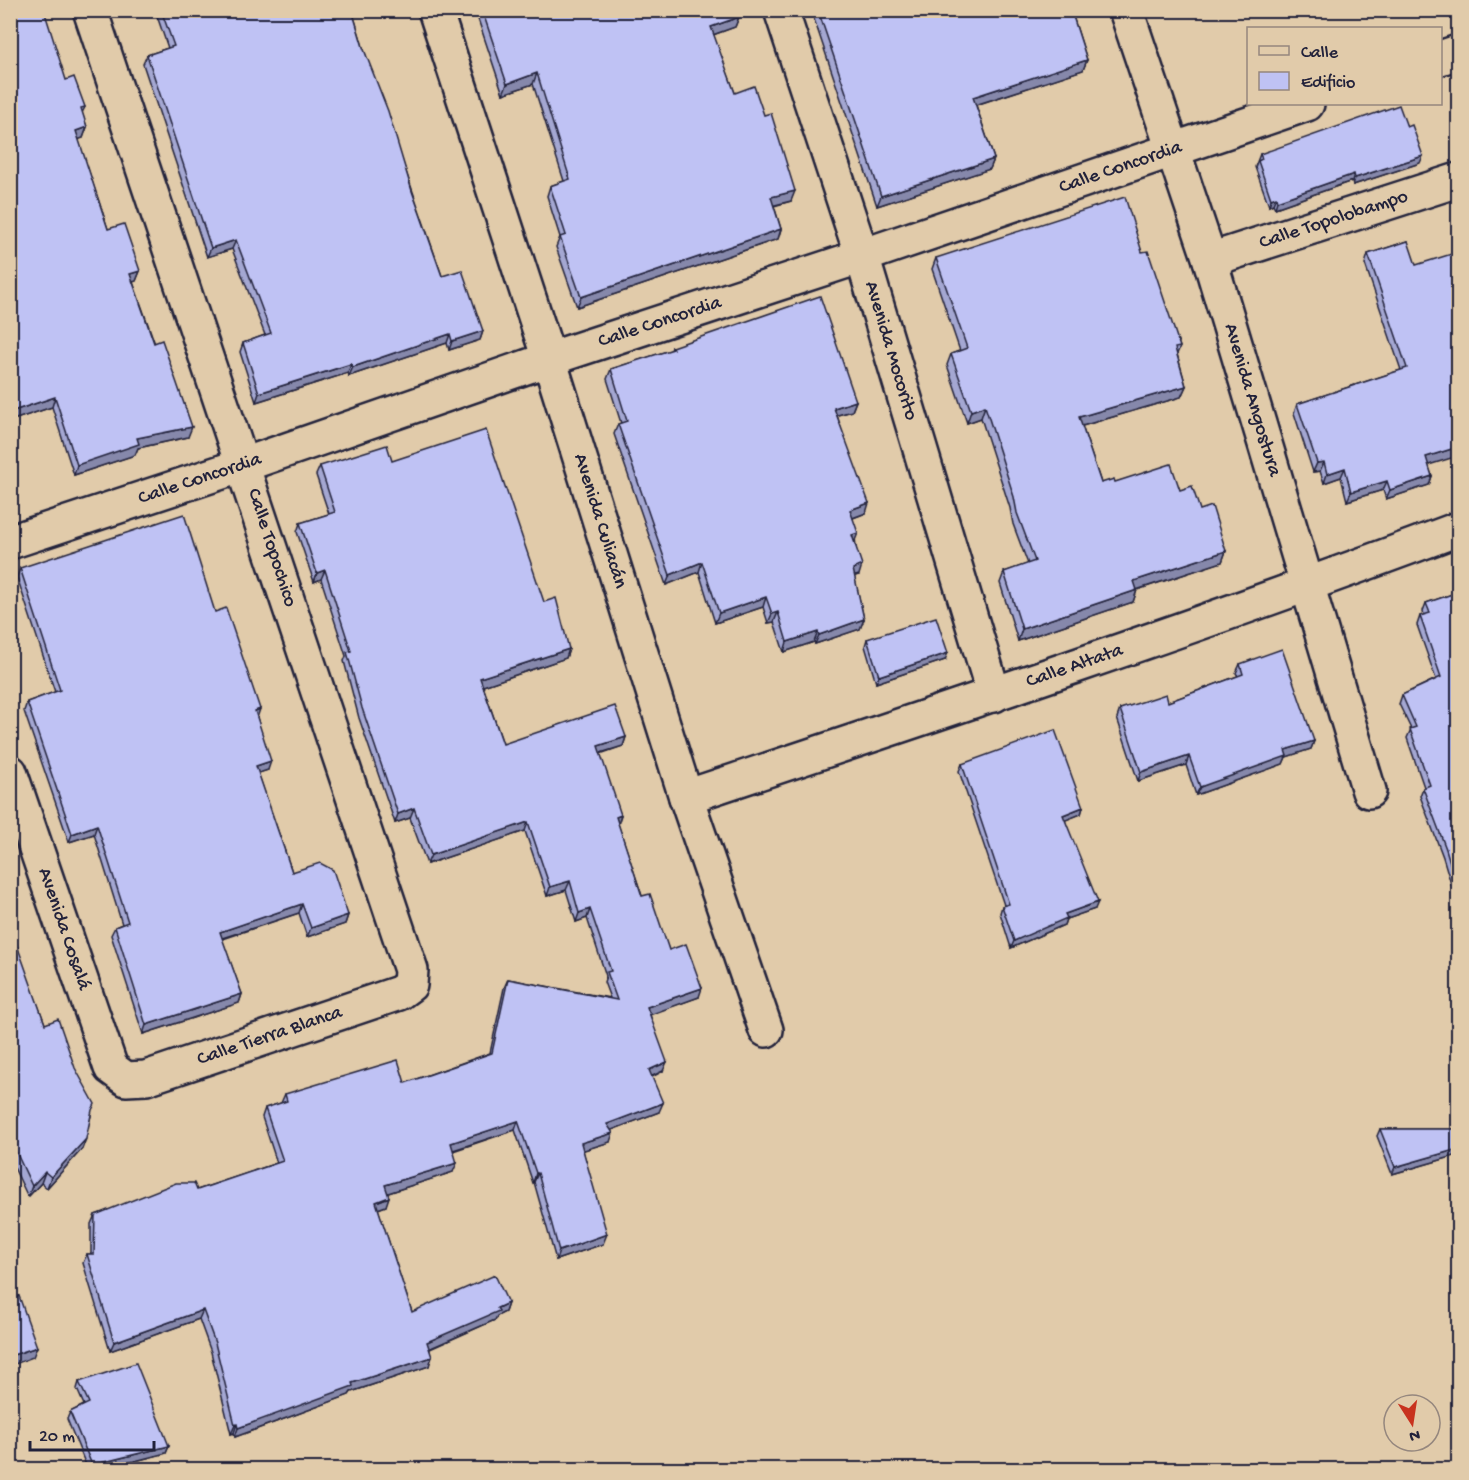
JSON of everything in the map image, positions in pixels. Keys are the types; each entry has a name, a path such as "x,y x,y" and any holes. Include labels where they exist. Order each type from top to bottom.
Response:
{"street":[{"name":"Calle Topochico","path":"90,10 411,970 410,985"},
{"name":"Avenida Culiacán","path":"435,10 549,359 686,798 766,1030"},
{"name":"Avenida Mocorito","path":"781,10 862,256 994,695"},
{"name":"Avenida Angostura","path":"1126,10 1210,260 1369,791"},
{"path":"1442,57 1458,52"},
{"name":"Calle Concordia","path":"10,542 1304,105"},
{"name":"Calle Topolobampo","path":"1210,260 1458,180"},
{"name":"Calle Altata","path":"686,798 994,695 1309,585 1458,529"},
{"name":"Avenida Cosalá","path":"10,772 111,1068 126,1079"},
{"name":"Calle Tierra Blanca","path":"126,1079 146,1078 399,993 410,985"}],"building":[{"path":"10,10 44,10 66,80 74,77 85,107 81,108 87,127 76,131 108,229 124,224 140,271 130,274 154,343 162,340 192,427 137,438 139,444 77,465 55,397 10,412"},
{"path":"161,10 352,10 442,276 462,270 483,331 452,341 450,334 353,367 351,364 259,393 243,343 271,333 236,240 211,248 147,55 174,46"},
{"path":"482,10 737,10 739,17 711,27 735,93 754,86 764,115 771,113 795,191 771,197 781,229 581,297 560,237 566,235 550,186 570,179 537,73 507,84"},
{"path":"818,10 1071,10 1087,60 973,97 994,159 881,196"},
{"path":"1399,105 1407,127 1412,125 1423,156 1355,178 1354,174 1277,201 1276,197 1271,199 1258,161 1262,159 1260,154"},
{"path":"1125,197 1142,252 1148,251 1180,347 1175,348 1186,386 1079,417 1101,483 1114,479 1115,482 1171,464 1180,490 1192,486 1200,510 1212,506 1226,551 1134,581 1137,590 1022,629 1004,572 1035,561 1017,513 985,406 971,411 951,354 967,348 936,258"},
{"path":"1408,241 1416,265 1458,252 1458,447 1426,457 1432,476 1390,490 1387,481 1351,492 1345,468 1327,474 1324,462 1317,463 1297,404 1407,368 1368,254"},
{"path":"820,296 856,401 834,408 869,503 850,510 858,533 852,535 862,565 853,569 864,619 819,635 818,632 787,642 778,612 772,614 766,597 719,613 702,562 670,575 618,424 627,421 611,369"},
{"path":"486,430 544,602 556,598 569,649 480,678 503,744 615,706 626,737 598,746 621,815 616,817 642,896 650,894 669,950 686,944 702,988 647,1007 667,1062 649,1070 663,1103 607,1124 613,1133 581,1143 607,1234 559,1251 538,1173 536,1173 518,1121 451,1143 457,1163 385,1185 389,1197 376,1202 412,1312 495,1275 508,1303 497,1308 499,1311 427,1342 432,1357 352,1383 353,1386 238,1428 237,1424 235,1425 215,1343 203,1310 114,1342 87,1254 94,1254 95,1215 176,1183 194,1183 197,1190 283,1161 265,1108 287,1101 285,1094 398,1060 405,1083 492,1053 508,979 617,1000 607,972 611,971 590,909 579,913 570,881 550,887 528,822 431,855 414,808 398,814 362,708 347,652 351,651 325,570 317,573 300,523 335,512 320,466 387,445 392,461"},
{"path":"184,514 215,612 226,608 260,709 255,711 271,761 256,766 292,872 320,863 333,870 348,915 311,928 302,904 220,932 242,994 146,1025 115,927 128,922 97,825 72,834 27,702 60,690 20,568"},
{"path":"1458,592 1457,886 1423,788 1430,785 1410,729 1416,727 1402,695 1441,677 1420,616 1430,613 1426,603"},
{"path":"936,617 948,653 879,676 867,639"},
{"path":"1282,649 1314,741 1285,750 1287,756 1200,787 1189,756 1141,772 1120,709 1166,694 1168,702 1243,674 1240,664"},
{"path":"1055,730 1083,807 1063,815 1098,902 1065,914 1067,918 1014,941 1002,906 1009,904 962,764"},
{"path":"10,931 12,931 45,1024 58,1019 75,1068 95,1104 86,1139 51,1177 45,1172 32,1186 10,1139"},
{"path":"1380,1129 1458,1129 1458,1149 1395,1167"},
{"path":"19,1296 37,1347 10,1356 10,1299"},
{"path":"136,1363 169,1446 92,1465 70,1412 89,1403 79,1382"}]}
